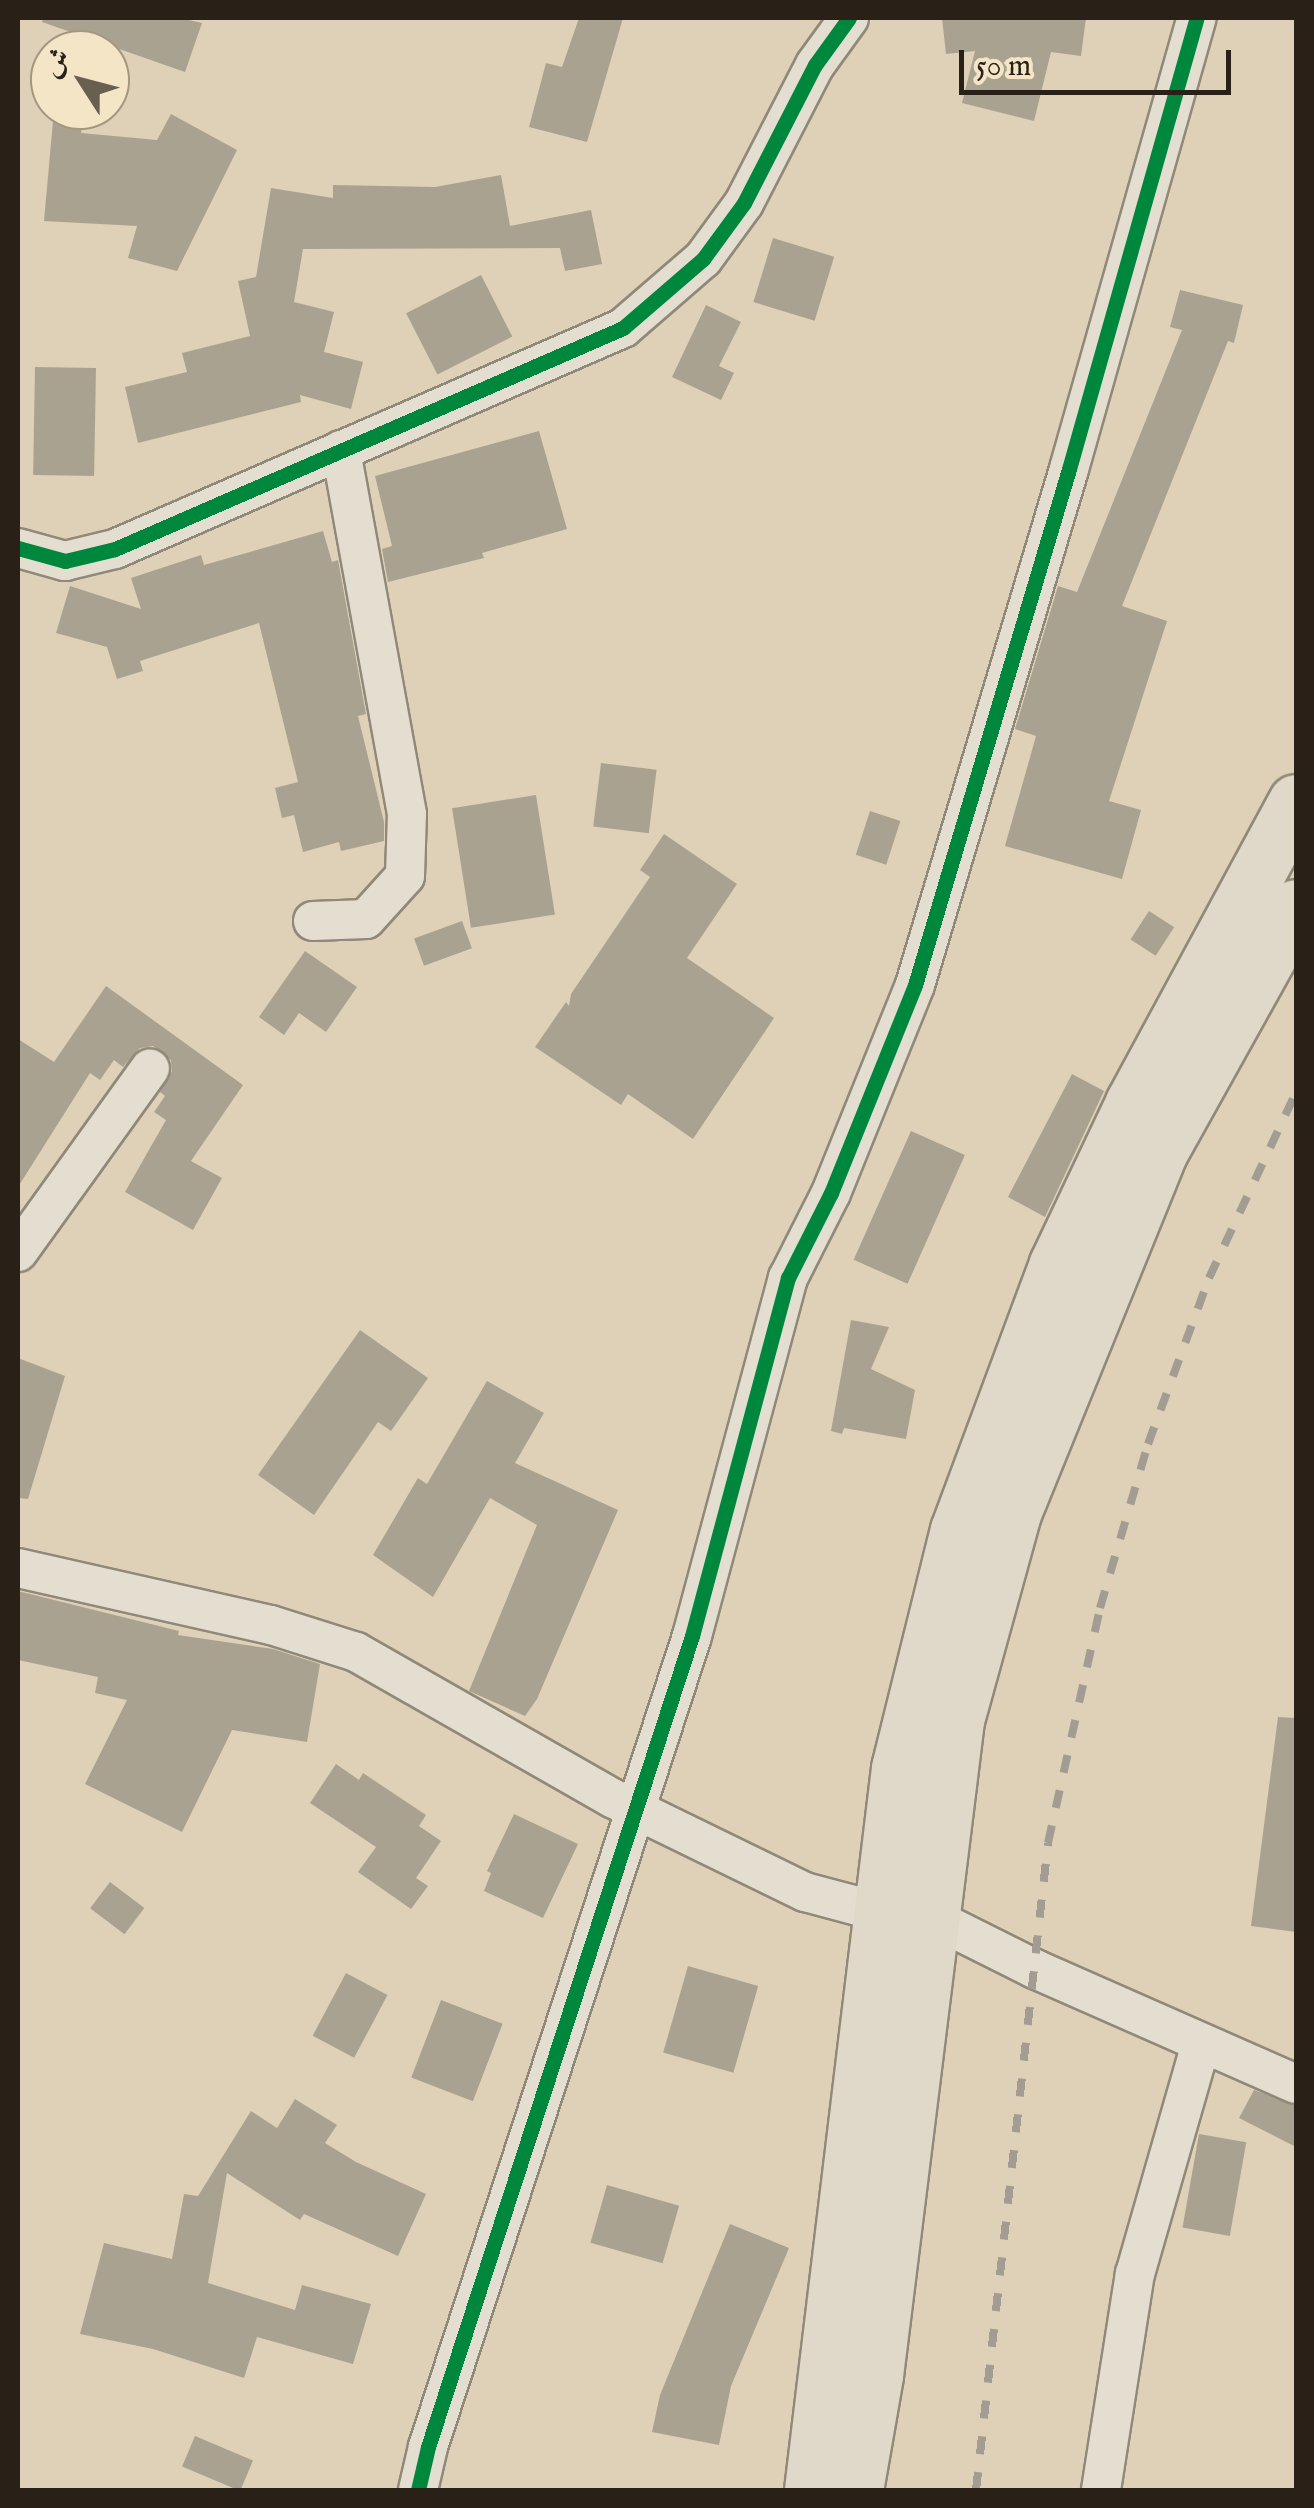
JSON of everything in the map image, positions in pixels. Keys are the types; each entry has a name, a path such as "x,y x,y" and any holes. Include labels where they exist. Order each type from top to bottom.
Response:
{"highway":[{"path":"855,2490 884,2303 904,1914 899,1768 958,1530 1057,1264 1133,1103 1296,802"},
{"path":"812,2490 904,1914 1013,1513 1160,1151 1296,907"}],"street":[{"path":"18,548 65,561 115,549 622,328 690,271 744,203 815,65 849,18"},
{"path":"418,2490 428,2448 692,1636 788,1278 831,1193 916,985 1197,18"},
{"path":"313,921 366,919 405,876 407,814 340,450"},
{"path":"18,1252 150,1068"},
{"path":"18,1568 271,1624 356,1652 634,1808 805,1892 904,1914 1296,2084"},
{"path":"1101,2490 1135,2274 1201,2044"}],"building":[{"path":"43,18 180,18 202,23 185,72 130,53 130,30 65,30 42,22"},
{"path":"579,18 623,18 587,142 529,127 546,63 562,67"},
{"path":"942,18 1086,18 1081,56 1051,52 1034,121 962,103 975,51 946,54"},
{"path":"171,114 237,150 177,271 128,258 137,226 44,221 52,130 157,140"},
{"path":"501,175 510,226 591,210 602,264 565,271 560,248 303,249 294,302 334,312 324,352 363,362 351,409 300,395 301,402 138,443 125,387 187,372 182,353 250,336 238,281 256,277 271,188 333,198 333,185 435,187"},
{"path":"773,238 834,257 815,321 753,302"},
{"path":"481,275 512,336 437,375 406,313"},
{"path":"1180,290 1243,305 1234,343 1228,341 1122,606 1167,621 1109,801 1141,810 1122,879 1005,846 1036,736 1015,729 1058,586 1077,592 1182,330 1170,327"},
{"path":"706,305 741,322 719,366 734,373 721,400 672,377"},
{"path":"35,367 96,368 94,476 33,475"},
{"path":"539,431 567,529 482,553 484,558 388,582 382,549 392,546 375,476"},
{"path":"323,531 332,562 338,560 366,714 358,716 384,822 384,841 341,851 339,842 303,852 294,815 282,818 275,788 298,782 259,623 140,661 143,671 117,679 107,647 56,633 70,586 141,609 131,578 201,555 204,565"},
{"path":"601,763 657,770 649,833 593,827"},
{"path":"536,795 555,915 471,928 452,808"},
{"path":"870,811 900,821 886,865 856,855"},
{"path":"664,834 737,884 687,958 774,1018 693,1139 628,1094 621,1105 535,1047 566,1002 569,1006 571,994 650,877 640,870"},
{"path":"1149,911 1174,927 1156,956 1130,940"},
{"path":"462,921 472,948 424,966 414,938"},
{"path":"305,951 357,987 326,1032 299,1013 284,1035 259,1017"},
{"path":"106,986 243,1085 191,1161 222,1178 193,1230 125,1192 166,1120 154,1112 165,1096 160,1092 172,1071 171,1060 153,1046 140,1048 123,1067 114,1060 100,1080 90,1073 18,1187 18,1039 54,1062"},
{"path":"1072,1074 1104,1091 1045,1217 1008,1197"},
{"path":"911,1131 965,1155 908,1284 854,1260"},
{"path":"851,1320 889,1327 871,1369 915,1390 906,1439 844,1428 842,1434 831,1431"},
{"path":"360,1330 428,1378 391,1431 378,1422 314,1515 258,1475"},
{"path":"18,1358 65,1376 28,1499 18,1498"},
{"path":"487,1381 544,1413 515,1463 618,1510 537,1699 525,1716 469,1691 537,1525 490,1498 433,1597 373,1555 418,1478 427,1484"},
{"path":"18,1591 179,1631 178,1635 273,1649 320,1664 307,1742 232,1730 182,1832 85,1784 127,1700 95,1693 98,1677 18,1660"},
{"path":"1278,1717 1296,1718 1296,1932 1251,1926"},
{"path":"336,1764 359,1780 363,1773 426,1815 419,1826 441,1841 416,1878 428,1886 411,1909 358,1872 376,1847 310,1803"},
{"path":"514,1814 578,1844 543,1918 484,1891 491,1873 487,1871"},
{"path":"110,1882 144,1908 124,1934 90,1908"},
{"path":"688,1966 758,1986 733,2073 663,2053"},
{"path":"346,1973 387,1995 354,2058 313,2036"},
{"path":"441,2000 503,2024 473,2101 411,2077"},
{"path":"1254,2090 1296,2106 1296,2147 1239,2118"},
{"path":"295,2099 337,2125 325,2143 426,2194 398,2256 304,2214 300,2220 227,2173 208,2283 295,2310 302,2285 371,2304 353,2364 257,2337 244,2378 153,2349 80,2334 104,2243 172,2259 184,2194 198,2196 251,2111 277,2128"},
{"path":"1199,2134 1246,2142 1230,2236 1183,2228"},
{"path":"607,2185 679,2206 663,2263 590,2243"},
{"path":"730,2224 789,2248 731,2386 719,2445 652,2432 660,2395"},
{"path":"195,2436 253,2461 241,2490 182,2466"}],"railway":[{"path":"976,2490 1048,1843 1100,1608 1148,1444 1209,1278 1296,1092"}],"cycle path":[{"path":"18,548 65,561 115,549 623,328 703,259 744,203 815,65 849,18"},
{"path":"418,2490 428,2447 692,1636 788,1278 831,1193 915,985 1069,469 1197,18"}]}
